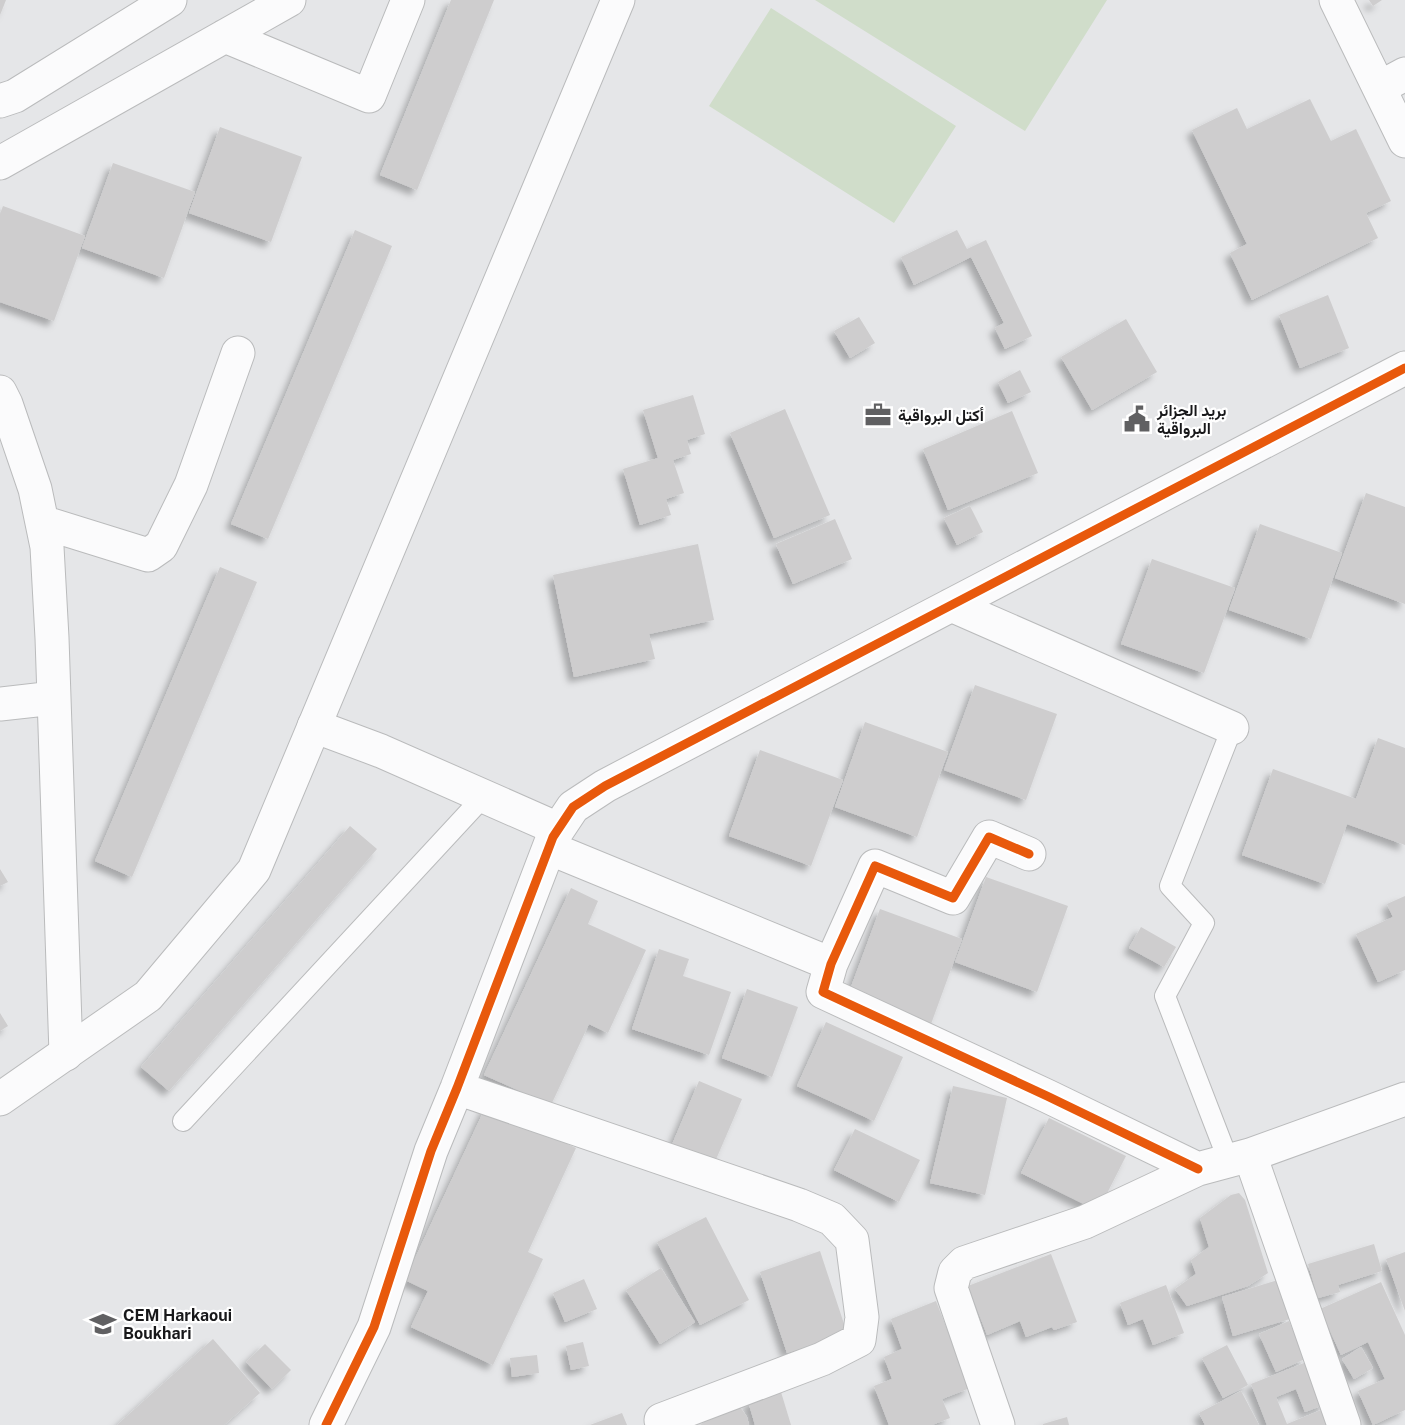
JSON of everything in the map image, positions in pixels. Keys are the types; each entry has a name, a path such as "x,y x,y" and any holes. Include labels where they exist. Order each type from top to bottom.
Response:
{"street":[{"path":"0,101 15,96 170,0"},
{"path":"0,163 289,0"},
{"path":"225,36 369,96 408,0"},
{"path":"0,1100 148,996 254,870 618,0"},
{"path":"1336,0 1392,81 1405,141"},
{"path":"42,522 148,555 161,546 191,485 238,353"},
{"path":"326,1425 374,1327 430,1151 457,1088 553,839 573,807 605,786 1405,368"},
{"path":"0,392 35,489 47,547 66,1054"},
{"path":"951,605 1232,728"},
{"path":"0,704 54,698"},
{"path":"314,726 381,751 484,796 553,839 831,964"},
{"path":"1029,854 989,837 953,898 875,866 831,964 823,992 1198,1169"},
{"path":"457,1088 799,1204 832,1219 852,1240 862,1317 859,1340 822,1359 661,1420"},
{"path":"998,1425 951,1288 956,1272 964,1263 1085,1222 1198,1169 1239,1159 1405,1099"},
{"path":"1239,1159 1344,1425"}],"lane":[{"path":"1232,728 1170,886 1204,923 1165,996 1239,1159"},
{"path":"183,1121 484,796"}],"green space":[{"path":"815,0 1107,0 1025,131"},
{"path":"771,8 956,126 894,223 709,106"}],"building":[{"path":"0,0 6,0 0,15"},
{"path":"451,0 494,0 417,190 380,175"},
{"path":"1369,0 1382,0 1373,6"},
{"path":"1310,99 1331,141 1356,129 1391,201 1366,213 1378,238 1252,300 1230,253 1247,244 1192,130 1237,108 1247,129"},
{"path":"220,127 302,157 271,242 189,213"},
{"path":"113,163 195,192 164,278 82,248"},
{"path":"3,206 85,236 54,321 0,302 0,214"},
{"path":"355,230 392,246 268,539 231,524"},
{"path":"957,230 967,249 986,240 1032,336 1005,349 995,328 1004,323 971,257 914,285 901,257"},
{"path":"1328,295 1349,348 1300,368 1279,315"},
{"path":"859,317 875,343 850,358 834,331"},
{"path":"1126,319 1157,372 1092,410 1061,357"},
{"path":"1020,370 1031,392 1008,403 998,382"},
{"path":"693,395 705,434 687,440 691,454 673,460 684,493 666,499 671,515 640,525 623,469 658,458 643,410"},
{"path":"785,409 830,515 774,538 730,433"},
{"path":"1012,411 1038,473 948,510 923,449"},
{"path":"1366,493 1405,507 1405,604 1335,578"},
{"path":"970,506 983,532 957,545 944,518"},
{"path":"835,519 852,559 793,584 776,544"},
{"path":"1260,524 1342,553 1311,639 1229,610"},
{"path":"698,544 714,620 649,634 655,659 574,677 553,575"},
{"path":"1152,559 1235,588 1204,673 1121,644"},
{"path":"220,567 257,582 132,877 95,861"},
{"path":"975,685 1057,714 1026,800 944,770"},
{"path":"865,722 948,752 917,837 835,807"},
{"path":"1378,738 1405,748 1405,845 1347,824 1325,884 1242,855 1273,769 1356,799"},
{"path":"760,750 843,780 811,866 729,836"},
{"path":"350,826 377,849 169,1091 141,1067"},
{"path":"0,869 8,882 0,886"},
{"path":"986,877 1068,906 1037,992 955,962"},
{"path":"571,888 598,901 588,924 646,950 608,1033 589,1024 551,1105 484,1075"},
{"path":"1405,896 1405,970 1378,982 1356,934 1393,917 1387,904"},
{"path":"880,909 962,939 931,1024 848,995"},
{"path":"1141,927 1176,947 1164,967 1129,948"},
{"path":"659,949 689,959 683,976 731,992 709,1055 632,1029"},
{"path":"747,989 798,1007 772,1077 722,1058"},
{"path":"0,1013 8,1026 0,1031"},
{"path":"826,1022 903,1057 874,1121 797,1086"},
{"path":"699,1081 742,1099 714,1164 671,1147"},
{"path":"953,1086 1007,1098 985,1195 930,1183"},
{"path":"486,1106 576,1148 528,1252 543,1259 493,1365 411,1327 428,1291 405,1280"},
{"path":"1049,1118 1126,1156 1098,1211 1021,1173"},
{"path":"855,1129 920,1160 899,1202 834,1170"},
{"path":"1239,1193 1245,1200 1268,1273 1248,1286 1187,1306 1175,1289 1196,1274 1191,1260 1209,1247 1200,1218 1231,1195"},
{"path":"706,1217 749,1300 700,1325 657,1242"},
{"path":"1374,1244 1382,1271 1338,1285 1340,1292 1318,1298 1308,1264"},
{"path":"820,1251 847,1333 787,1353 760,1272"},
{"path":"1405,1252 1405,1311 1386,1259"},
{"path":"1051,1254 1077,1322 1054,1330 1052,1327 1026,1337 1020,1321 987,1335 968,1286"},
{"path":"661,1268 695,1322 660,1344 626,1290"},
{"path":"584,1279 597,1309 565,1322 553,1293"},
{"path":"1278,1280 1290,1319 1233,1336 1222,1297"},
{"path":"1381,1282 1405,1335 1405,1410 1373,1425 1358,1391 1385,1379 1368,1342 1341,1355 1320,1309"},
{"path":"1166,1285 1184,1333 1153,1345 1143,1319 1128,1325 1120,1303"},
{"path":"936,1301 970,1388 942,1399 950,1418 932,1425 889,1425 874,1386 892,1379 884,1357 902,1349 891,1319"},
{"path":"1289,1321 1305,1359 1276,1372 1259,1334"},
{"path":"213,1339 260,1393 224,1425 117,1425"},
{"path":"583,1342 589,1366 571,1370 566,1346"},
{"path":"265,1344 291,1370 272,1389 246,1362"},
{"path":"1227,1345 1248,1385 1223,1398 1202,1358"},
{"path":"1361,1347 1373,1368 1354,1379 1342,1359"},
{"path":"537,1355 539,1373 512,1377 510,1358"},
{"path":"1309,1361 1326,1404 1305,1412 1296,1389 1276,1397 1287,1424 1326,1408 1332,1425 1267,1425 1251,1384"},
{"path":"1241,1391 1259,1425 1205,1425 1199,1413"},
{"path":"781,1392 791,1425 755,1425 748,1401"},
{"path":"740,1407 749,1425 700,1425 711,1417"},
{"path":"622,1413 627,1425 590,1425"},
{"path":"1067,1417 1069,1425 1043,1425 1043,1424"}],"cycle path":[{"path":"326,1425 374,1327 431,1151 553,837 573,807 605,786 1405,368"},
{"path":"1029,854 989,837 953,898 875,866 831,964 823,992 1198,1169"}],"place":[{"name":"أكتل البرواقية","path":"878,415"},
{"name":"بريد الجزائر البرواقية","path":"1137,419"},
{"name":"CEM Harkaoui Boukhari","path":"103,1324"}]}
